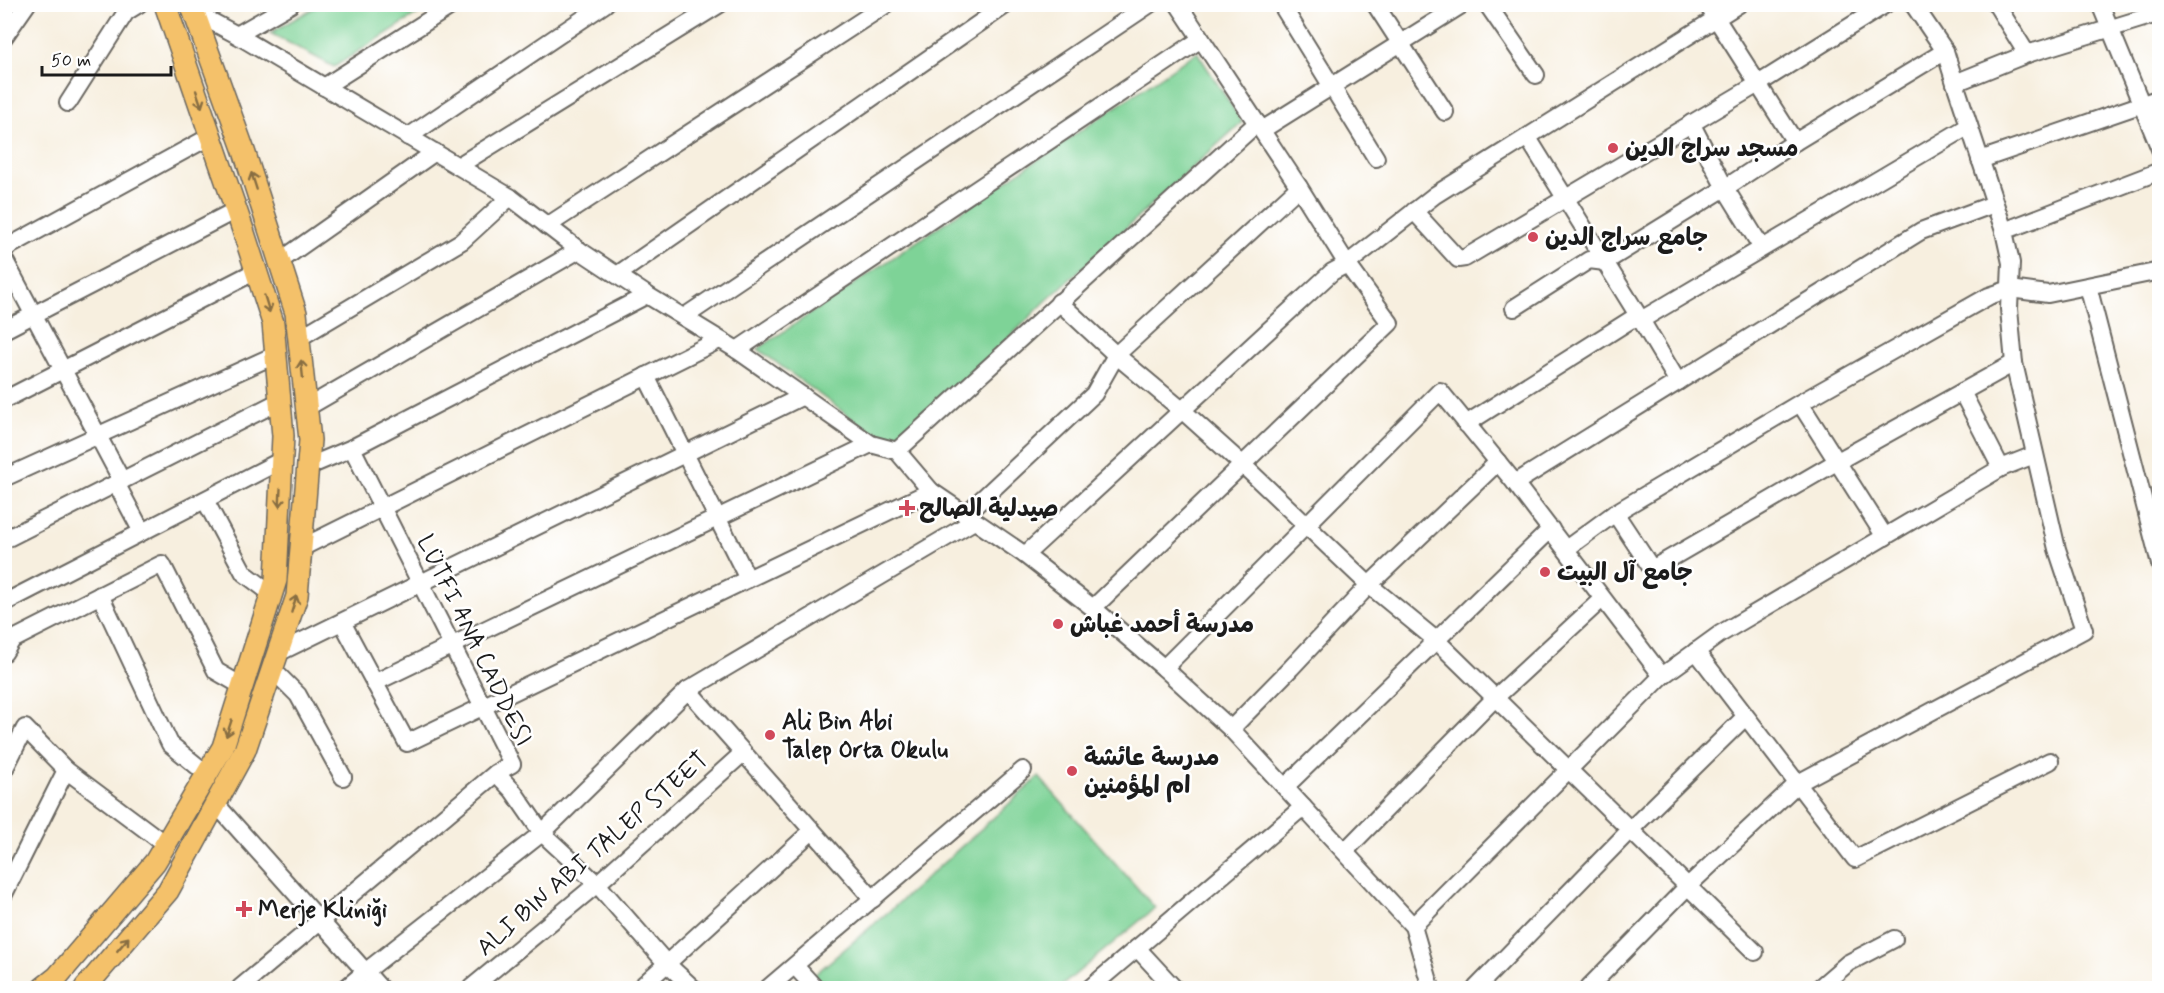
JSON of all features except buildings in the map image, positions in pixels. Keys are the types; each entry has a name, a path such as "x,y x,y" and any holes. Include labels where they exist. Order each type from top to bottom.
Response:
{"main road":[{"path":"43,988 57,977 155,862 223,747 276,580 283,436 273,323 237,210 165,4"},
{"path":"85,988 168,891 216,804 245,750 297,596 310,440 297,313 244,152 192,8"}],"street":[{"path":"4,37 27,4"},
{"path":"68,103 126,12 139,4"},
{"path":"237,35 291,4"},
{"path":"324,87 454,4"},
{"path":"408,137 579,11 605,4"},
{"path":"458,166 720,4"},
{"path":"547,226 887,4"},
{"path":"617,275 1007,4"},
{"path":"684,317 1150,4"},
{"path":"1093,608 1390,323 1347,264 1178,4"},
{"path":"1281,4 1376,158"},
{"path":"1376,4 1445,112"},
{"path":"897,451 1059,302 1259,127 1331,86 1463,4"},
{"path":"1487,4 1536,75"},
{"path":"1025,555 1332,272 1347,264 1435,195 1528,138 1712,11 1739,4"},
{"path":"1414,211 1458,259 1465,258 1758,84 1886,4"},
{"path":"1588,988 1688,886 1798,783 2084,630 2057,549 2014,363 2009,309 2011,263 2004,231 1945,51 1913,4"},
{"path":"1996,4 2027,54"},
{"path":"2100,4 2160,149"},
{"path":"192,8 510,197 579,250 737,350 871,444 897,451 931,491 1025,555 1093,608 1231,729 1413,926 1431,988"},
{"path":"1712,11 1795,142"},
{"path":"1956,83 2027,54 2160,14"},
{"path":"737,350 1201,39"},
{"path":"1514,308 1589,260 1605,262 1945,51"},
{"path":"1980,160 2160,98"},
{"path":"1690,123 1725,188 1762,248"},
{"path":"1466,424 1632,319 1641,320 1969,126"},
{"path":"4,249 211,136"},
{"path":"1528,138 1678,382"},
{"path":"280,261 435,153"},
{"path":"2004,231 2160,171"},
{"path":"346,988 542,833 688,690 970,518 1094,394 1116,355 1299,187"},
{"path":"299,338 462,241 510,197"},
{"path":"1515,483 1921,231 1994,204"},
{"path":"4,330 237,210"},
{"path":"306,408 579,250"},
{"path":"4,259 97,435 142,532"},
{"path":"4,400 256,271"},
{"path":"1566,549 1615,513 1800,403 1989,296 2010,289 2048,294 2160,271"},
{"path":"2088,286 2160,564"},
{"path":"307,467 351,448 647,295"},
{"path":"1059,302 1116,355 1243,465 1369,585 1437,641 1755,952"},
{"path":"301,548 719,340"},
{"path":"4,478 276,355"},
{"path":"1615,513 1652,569 1838,461 2014,363"},
{"path":"646,376 719,517 748,579"},
{"path":"1164,668 1440,391 1551,529 1662,676"},
{"path":"1962,392 2001,468"},
{"path":"343,777 298,695 275,661 342,622 803,396"},
{"path":"4,540 280,401"},
{"path":"1800,403 1884,537"},
{"path":"374,683 871,444"},
{"name":"LÜTFI ANA CADDESI","path":"240,988 496,773 512,764 351,448"},
{"path":"1413,926 1662,676 1720,634 2001,468 2034,455"},
{"path":"4,603 282,460"},
{"path":"1231,729 1292,668 1369,585 1498,462"},
{"path":"342,622 407,743 931,491"},
{"path":"206,500 244,573 272,594"},
{"path":"1285,787 1551,529"},
{"path":"4,653 12,640 162,564 216,671 242,686"},
{"path":"100,596 170,744 207,774"},
{"path":"1345,851 1496,697 1602,599"},
{"path":"1696,651 1855,859 2050,761"},
{"path":"688,690 873,898"},
{"path":"1476,988 1630,830 1745,717"},
{"path":"4,770 25,728 66,770 165,844"},
{"name":"ALI BIN ABI TALEP STEET","path":"471,988 597,884 743,753"},
{"path":"4,894 66,770"},
{"path":"768,988 1023,770"},
{"path":"496,773 513,791 542,833 597,884 666,963 693,988"},
{"path":"216,804 380,988"},
{"path":"1090,988 1303,807"},
{"path":"640,988 812,831"},
{"path":"1819,988 1848,963 1894,939"},
{"path":"1137,948 1174,988"},
{"path":"795,966 814,988"}],"green space":[{"path":"319,5 432,5 334,67 270,33"},
{"path":"1197,52 1242,122 1045,302 896,451 758,349"},
{"path":"1039,777 1155,908 1059,988 824,988 813,976"}],"place":[{"name":"مسجد سراج الدين","path":"1613,148"},
{"name":"جامع سراج الدين","path":"1533,237"},
{"name":"صيدلية الصالح","path":"907,508"},
{"name":"جامع آل البيت","path":"1545,572"},
{"name":"مدرسة أحمد غباش","path":"1058,624"},
{"name":"Ali Bin Abi Talep Orta Okulu","path":"770,735"},
{"name":"مدرسة عائشة ام المؤمنين","path":"1072,771"},
{"name":"Merje Kliniği","path":"244,909"}]}
